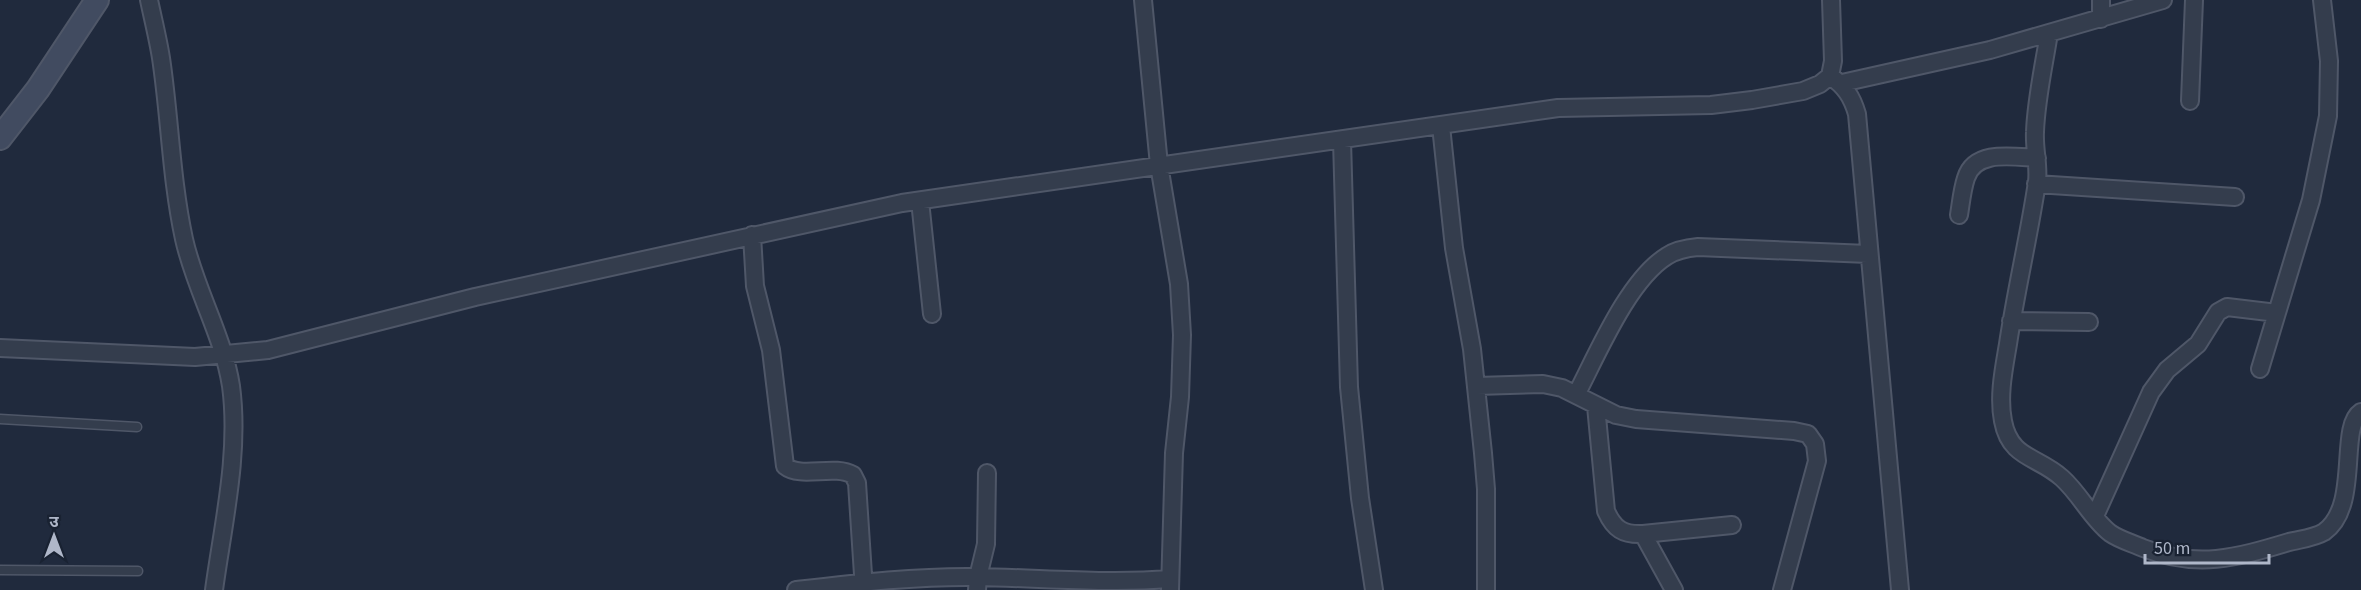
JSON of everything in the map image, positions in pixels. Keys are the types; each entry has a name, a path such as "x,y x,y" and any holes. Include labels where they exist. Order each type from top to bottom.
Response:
{"main road":[{"path":"0,138 38,89 97,0"}],"street":[{"path":"150,0 161,58 184,240 200,293 224,354 231,386 232,458 214,590"},
{"path":"796,590 977,583 1170,585 1174,453 1180,397 1182,335 1179,284 1159,165 1143,0"},
{"path":"1831,0 1833,61 1836,80 1853,100 1857,114 1900,590"},
{"path":"2100,19 2101,0"},
{"path":"0,348 195,357 268,350 475,297 752,235 920,201 1558,108 1735,103 1803,90 1836,80 1990,50 2163,0"},
{"path":"2190,101 2194,0"},
{"path":"2260,369 2311,200 2328,116 2329,61 2322,0"},
{"path":"2049,33 2035,130 2036,184 2012,321 2001,402 2006,433 2012,445 2022,454 2061,477 2110,533 2167,557 2181,560 2216,559 2242,555 2324,532 2340,515 2349,494 2352,478 2352,428 2355,415 2361,412"},
{"path":"1441,126 1454,248 1476,386 1486,489 1486,590"},
{"path":"1342,140 1348,387 1360,498 1374,590"},
{"path":"1959,215 1965,178 1971,167 1982,160 1998,156 2037,158"},
{"path":"2036,184 2235,197"},
{"path":"920,201 932,314"},
{"path":"752,235 755,286 771,350 785,466 795,470 841,470 853,475 856,483 864,586"},
{"path":"1576,395 1625,304 1653,266 1668,255 1683,249 1698,247 1868,255"},
{"path":"2094,516 2155,386 2167,370 2198,344 2217,312 2227,307 2277,313"},
{"path":"2012,321 2089,322"},
{"path":"1476,386 1543,384 1562,388 1617,415 1636,419 1808,434 1815,444 1817,461 1782,590"},
{"path":"1596,405 1606,511 1612,524 1618,530 1631,535 1732,525"},
{"path":"977,583 986,544 987,473"},
{"path":"1643,534 1674,590"}],"lane":[{"path":"0,419 137,427"},
{"path":"0,570 138,571"}]}
